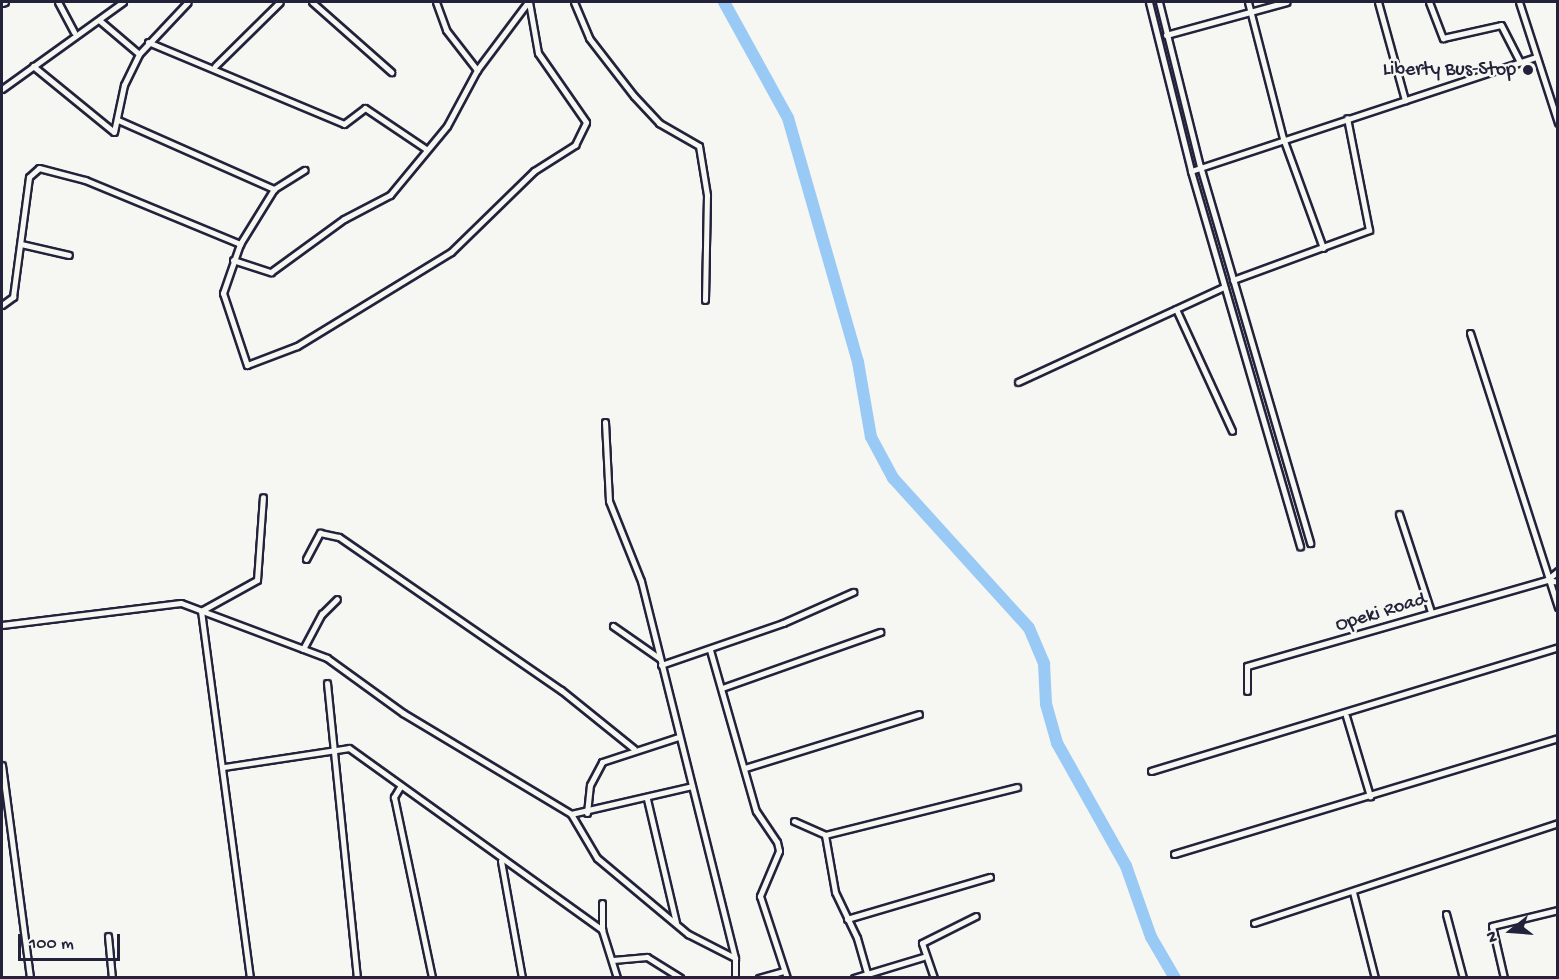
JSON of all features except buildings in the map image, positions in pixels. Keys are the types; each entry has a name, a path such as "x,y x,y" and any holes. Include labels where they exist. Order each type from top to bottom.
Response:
{"street":[{"path":"58,2 74,32"},
{"path":"2,89 74,32 99,20 123,2"},
{"path":"33,66 113,131 118,120 124,85 139,54 188,2"},
{"path":"215,66 280,2"},
{"path":"312,2 391,72"},
{"path":"436,2 446,30 477,70"},
{"path":"233,260 271,272 344,219 390,195 447,126 477,70 528,2"},
{"path":"305,170 274,189 240,244 233,260 224,293 247,365 297,346 451,252 534,171 575,145 585,122 538,53 528,2"},
{"path":"574,2 589,38 634,96 659,123 699,146 707,195 705,300"},
{"path":"1149,2 1191,171 1300,546"},
{"path":"1159,2 1200,166 1310,543"},
{"path":"1248,2 1284,138 1323,248"},
{"path":"1166,35 1287,2"},
{"path":"1378,2 1405,100"},
{"path":"1429,2 1443,38 1501,25 1520,62"},
{"path":"1519,2 1557,123"},
{"path":"99,20 139,54"},
{"path":"148,42 215,66 344,124 364,108 426,150"},
{"path":"1191,171 1284,138 1536,57"},
{"path":"1233,280 1323,248 1371,227 1347,118"},
{"path":"118,120 274,189"},
{"path":"2,305 13,297 29,177 39,168 86,180 240,244"},
{"path":"21,244 69,255"},
{"path":"1018,382 1224,287"},
{"path":"1176,309 1232,431"},
{"path":"1470,333 1557,608"},
{"path":"605,422 609,501 641,580 678,737 735,958 735,978"},
{"path":"201,611 257,580 263,497"},
{"path":"1399,514 1431,612"},
{"path":"306,559 320,533 339,537 561,690 634,749"},
{"name":"Opeki Road","path":"1247,691 1247,666 1547,580 1557,571"},
{"name":"Opeki Road","path":"1547,580 1557,582"},
{"path":"660,662 710,650 853,592"},
{"path":"303,649 322,614 337,599"},
{"path":"2,625 181,603 327,658 403,713 571,814 597,858 677,924 735,958"},
{"path":"201,611 224,767 250,978"},
{"path":"613,626 660,662"},
{"path":"722,688 880,632"},
{"path":"1151,771 1346,716 1557,647"},
{"path":"710,650 756,811 779,851 760,896 787,978"},
{"path":"327,683 331,746 357,978"},
{"path":"745,768 919,714"},
{"path":"1346,716 1370,796"},
{"path":"587,813 596,768 634,749 678,737"},
{"path":"1173,854 1557,738"},
{"path":"224,767 331,746 349,748 501,860 602,930"},
{"path":"2,765 30,978"},
{"path":"571,814 587,813 692,786"},
{"path":"400,787 394,797 432,978"},
{"path":"794,822 825,835 1017,787"},
{"path":"647,799 677,924"},
{"path":"1254,923 1557,823"},
{"path":"825,835 835,892 867,974"},
{"path":"501,860 522,978"},
{"path":"846,919 990,877"},
{"path":"1353,892 1376,978"},
{"path":"602,903 602,930 617,978"},
{"path":"1504,978 1492,926 1557,910"},
{"path":"1446,914 1462,978"},
{"path":"934,978 922,957 926,938 976,916"},
{"path":"108,936 112,978"},
{"path":"613,960 647,957 680,978"},
{"path":"854,978 922,957"},
{"path":"759,978 784,971"}],"waterway":[{"path":"724,2 788,118 858,362 871,437 893,478 1029,628 1044,664 1046,704 1057,743 1126,866 1151,937 1175,978"}],"place":[{"name":"Liberty Bus-Stop","path":"1528,70"}]}
